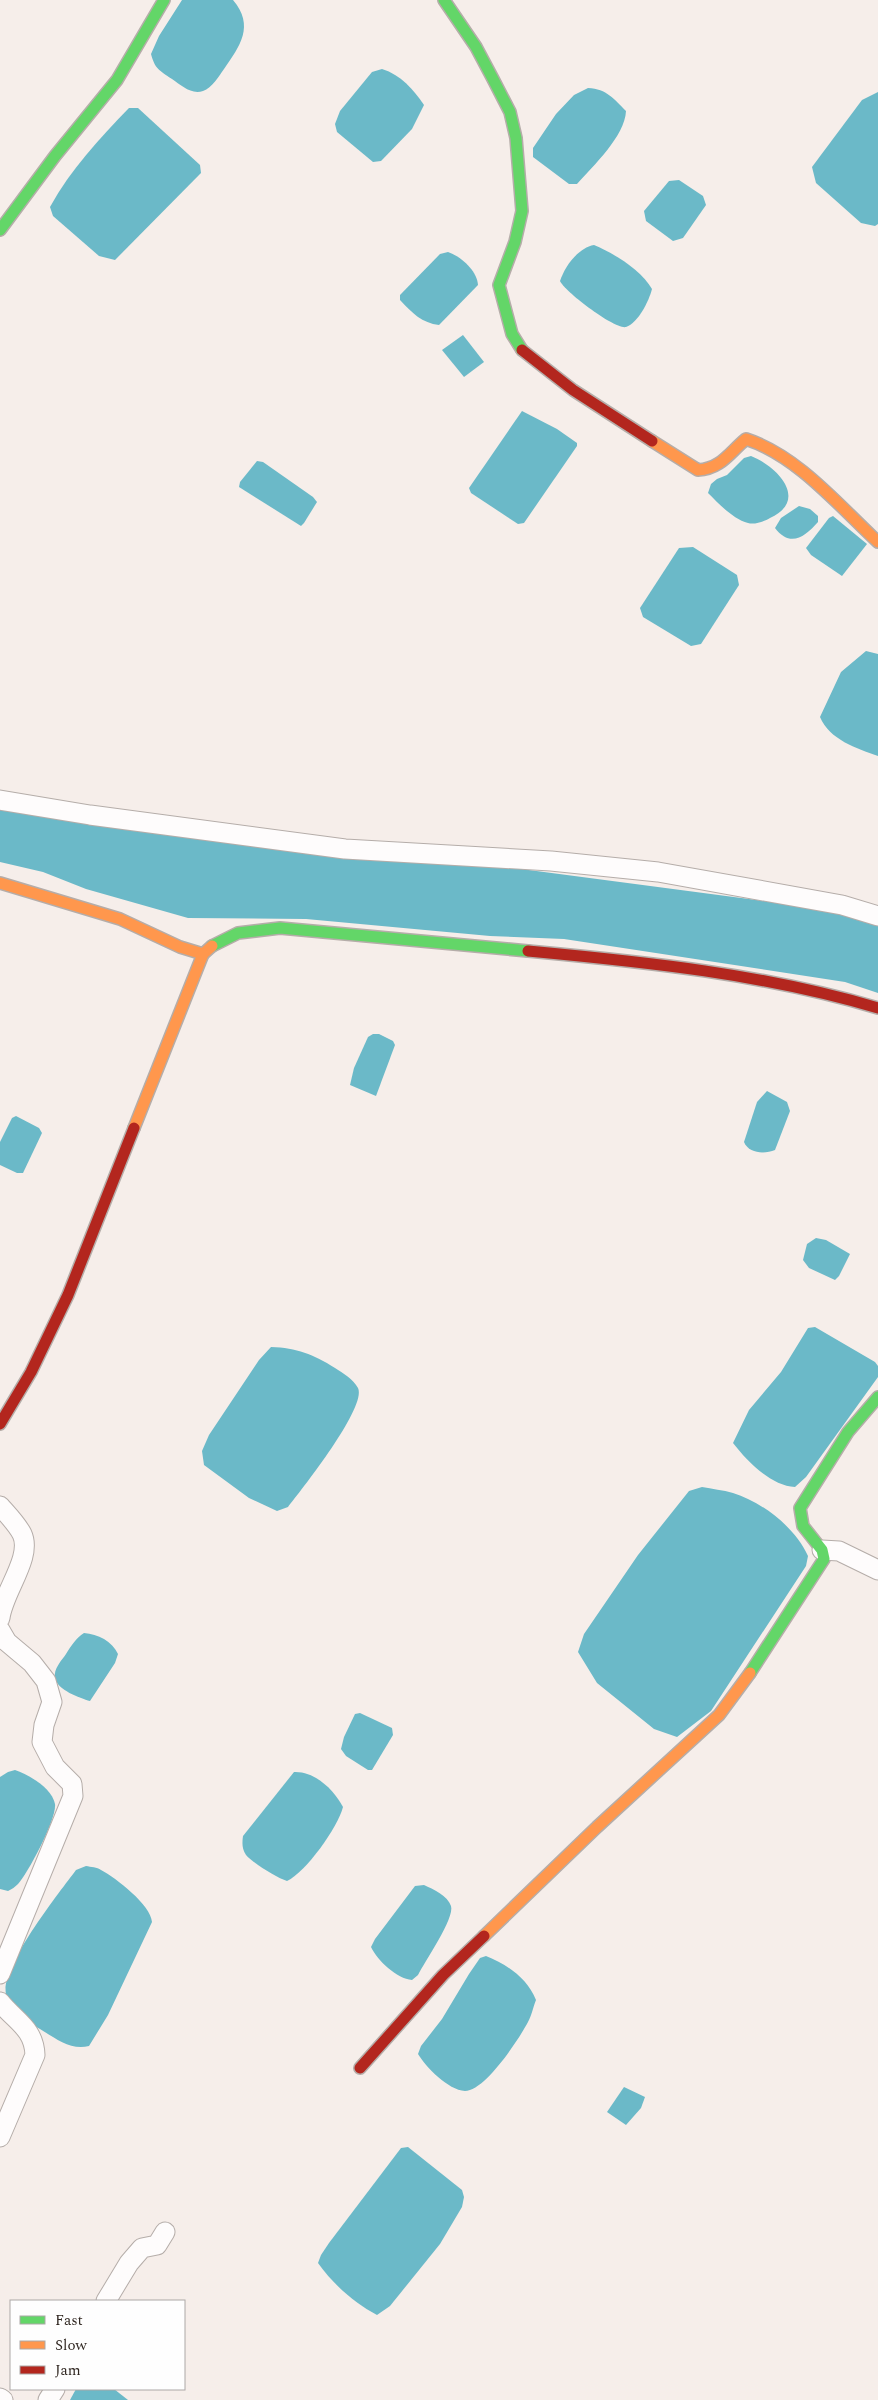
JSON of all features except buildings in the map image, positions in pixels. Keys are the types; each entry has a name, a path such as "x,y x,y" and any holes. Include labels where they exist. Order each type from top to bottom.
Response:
{"street":[{"path":"0,230 54,156 128,64 164,0"},
{"path":"444,0 476,47 493,79 510,112 516,138 522,212 515,242 499,285 512,334 524,353 573,390 698,470 710,470 718,467 734,448 746,439 768,446 792,464 878,542"},
{"path":"0,800 345,849 552,861 658,872 842,905 878,916"},
{"path":"0,883 120,919 180,948 203,954"},
{"path":"0,1424 31,1372 68,1295 203,954 214,943 254,928 280,928 653,963 759,979 827,993 878,1008"},
{"path":"360,2068 443,1975 597,1827 719,1715 757,1664 824,1559 822,1550 803,1526 800,1508 848,1432 878,1397"},
{"path":"0,1506 22,1534 25,1552 7,1593 0,1618"},
{"path":"822,1550 839,1551 878,1570"},
{"path":"0,1630 7,1642 32,1663 46,1681 52,1702 44,1725 42,1742 55,1767 72,1784 73,1796 0,1974"},
{"path":"0,2002 27,2029 34,2042 35,2055 0,2137"},
{"path":"107,2300 129,2263 142,2248 156,2245 165,2232"},
{"path":"0,2398 4,2400"}],"water":[{"path":"182,0 233,0 240,9 243,19 243,36 240,44 215,81 209,87 199,92 190,91 158,69 151,54 159,36"},
{"path":"382,69 406,83 424,105 412,129 381,161 373,162 337,132 335,124 340,111 372,72"},
{"path":"588,88 605,93 626,111 620,130 607,150 577,184 569,184 533,157 533,148 556,114 574,95"},
{"path":"878,92 878,224 875,226 861,223 816,183 812,167 862,100"},
{"path":"129,108 138,108 200,165 201,173 115,260 99,256 53,216 50,207 76,167"},
{"path":"679,180 703,196 706,205 683,238 673,241 646,221 644,211 669,181"},
{"path":"594,245 627,263 641,275 652,289 646,305 639,316 626,327 612,322 590,309 570,293 560,281 565,269 573,258 583,250"},
{"path":"448,252 468,265 475,275 478,285 439,325 418,317 400,300 400,295 440,254"},
{"path":"463,335 484,362 464,377 442,350"},
{"path":"522,411 557,429 577,443 577,446 524,523 518,524 471,493 469,488"},
{"path":"751,456 771,468 779,476 785,484 788,493 787,502 781,511 760,522 748,523 732,515 708,493 711,484 727,475 744,458"},
{"path":"257,461 263,462 313,497 317,502 301,526 239,487 240,482"},
{"path":"799,506 810,509 818,516 818,522 803,536 792,539 786,538 775,528 781,518"},
{"path":"833,516 867,544 842,576 811,555 806,548 829,518"},
{"path":"693,547 737,575 739,585 701,644 691,646 643,617 640,608 679,548"},
{"path":"866,651 878,654 878,756 844,742 830,732 820,717 841,672"},
{"path":"0,800 869,915 878,919 878,993 845,982 564,939 490,936 306,919 188,918 86,889 43,872 0,862"},
{"path":"373,1034 379,1034 393,1041 395,1045 376,1096 350,1085 354,1068 368,1037"},
{"path":"767,1091 787,1102 790,1111 775,1150 758,1152 750,1149 744,1142 757,1102"},
{"path":"16,1116 39,1128 42,1133 23,1173 17,1173 0,1165 0,1142 12,1118"},
{"path":"816,1238 826,1240 850,1254 835,1280 809,1268 803,1260 807,1244"},
{"path":"815,1327 875,1362 878,1366 878,1377 806,1477 795,1487 786,1486 752,1465 733,1443 749,1410 781,1372 808,1328"},
{"path":"271,1347 297,1350 319,1359 348,1376 358,1388 358,1398 353,1412 332,1448 288,1507 277,1511 249,1498 204,1465 202,1451 209,1435 259,1360"},
{"path":"702,1487 733,1493 766,1509 795,1535 808,1556 806,1566 711,1711 677,1737 654,1729 597,1683 578,1652 584,1634 638,1555 689,1491"},
{"path":"84,1633 104,1639 112,1645 118,1654 115,1663 90,1701 64,1690 55,1678 55,1671 58,1665 74,1642"},
{"path":"360,1713 392,1728 393,1735 372,1770 368,1770 346,1756 341,1749 344,1737 355,1714"},
{"path":"15,1770 27,1775 45,1788 55,1804 47,1833 35,1858 23,1878 8,1891 0,1889 0,1777"},
{"path":"294,1772 309,1775 323,1783 343,1807 335,1826 312,1859 295,1876 287,1881 271,1874 249,1858 246,1855 242,1841 243,1836"},
{"path":"86,1866 99,1869 123,1885 146,1908 152,1922 108,2015 89,2046 76,2047 63,2043 29,2023 11,2006 6,1994 7,1982 12,1966 32,1930 76,1870"},
{"path":"424,1885 447,1899 451,1906 451,1912 418,1975 412,1980 394,1973 378,1958 371,1947 415,1886"},
{"path":"486,1956 516,1973 527,1985 536,2000 531,2017 501,2063 482,2083 473,2089 458,2090 432,2071 418,2054 421,2046 442,2019 480,1958"},
{"path":"624,2087 645,2097 641,2108 626,2125 607,2112"},
{"path":"408,2147 462,2190 464,2197 462,2207 440,2244 390,2306 377,2315 360,2305 344,2292 318,2263 329,2243 401,2148"},
{"path":"75,2390 115,2390 128,2400 70,2400"}],"traffic: fast":[{"path":"0,230 55,156 117,80 164,0"},
{"path":"444,0 476,47 493,79 510,112 516,138 522,211 515,242 499,285 512,334 522,350"},
{"path":"212,946 238,933 280,928 528,951"},
{"path":"750,1673 824,1559 822,1550 803,1526 800,1508 848,1432 878,1397"}],"traffic: slow":[{"path":"652,441 698,470 713,467 725,459 746,439 765,447 783,457 817,483 878,542"},
{"path":"0,883 120,919 180,947 203,954 212,946"},
{"path":"134,1128 203,954"},
{"path":"484,1936 597,1827 719,1715 750,1673"}],"traffic: jam":[{"path":"522,350 573,390 652,441"},
{"path":"528,951 661,965 748,978 792,986 878,1008"},
{"path":"0,1424 31,1372 68,1295 134,1128"},
{"path":"360,2068 443,1975 484,1936"}]}
